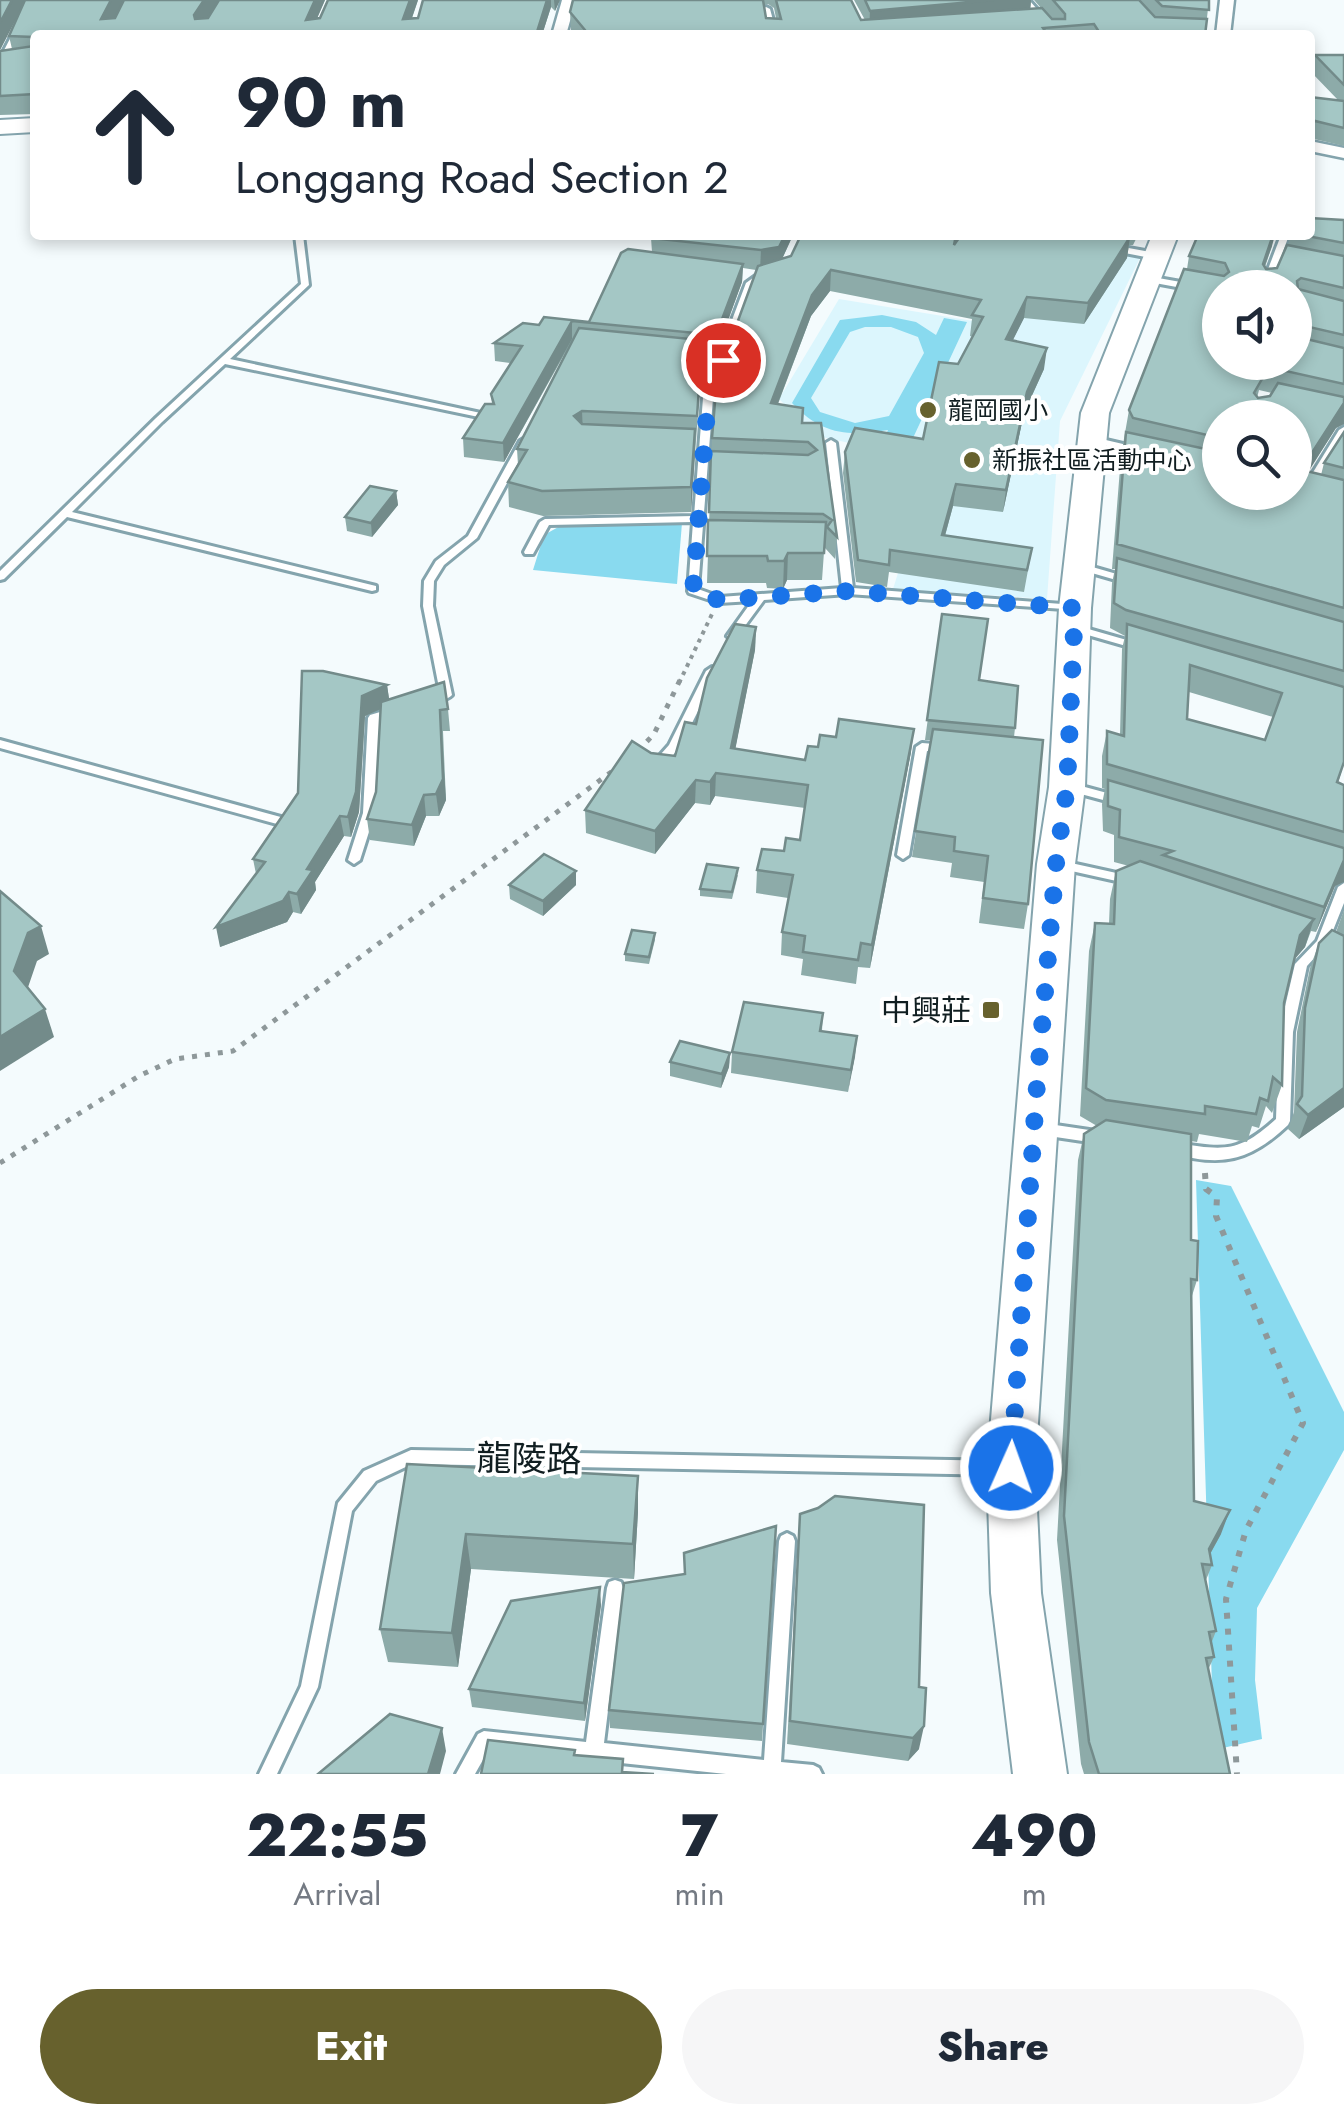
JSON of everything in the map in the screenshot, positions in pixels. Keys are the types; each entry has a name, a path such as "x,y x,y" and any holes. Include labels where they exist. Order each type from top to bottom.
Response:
{"main road":[{"path":"0,127 30,126"},
{"path":"0,138 30,136"},
{"path":"1040,1774 1016,1592 1011,1468 1062,769 1095,413 1155,256"}],"street":[{"path":"560,30 569,0"},
{"path":"1224,30 1227,0"},
{"path":"1315,147 1344,154"}],"lane":[{"path":"1,63 33,0"},
{"path":"1024,0 1051,30"},
{"path":"766,8 772,30"},
{"path":"1023,22 1042,20"},
{"path":"1,63 19,60"},
{"path":"0,577 305,286 300,240"},
{"path":"1271,270 1283,240"},
{"path":"1104,247 1155,256 1202,282"},
{"path":"1274,260 1292,263"},
{"path":"742,275 766,276 750,284 708,398 693,591 719,600 848,591 1075,618 1147,649"},
{"path":"686,356 723,360"},
{"path":"224,362 490,418"},
{"path":"354,860 369,812 374,718 446,695 428,606 429,581 440,564 472,538 533,425"},
{"path":"1312,475 1344,430"},
{"path":"1091,439 1152,453"},
{"path":"831,443 848,591"},
{"path":"687,446 704,446"},
{"path":"702,466 720,467"},
{"path":"1312,493 1325,496"},
{"path":"65,513 372,588"},
{"path":"528,552 545,522 698,519"},
{"path":"696,540 714,540"},
{"path":"1079,566 1136,583"},
{"path":"655,769 674,747 721,652 760,598"},
{"path":"0,744 288,823"},
{"path":"903,855 922,746 959,750"},
{"path":"1062,769 1139,806"},
{"path":"1056,864 1140,883"},
{"path":"1166,1148 1204,1154 1254,1150 1283,1122 1286,1032 1301,964 1327,946 1344,887"},
{"path":"1304,937 1327,946"},
{"path":"1036,1113 1110,1140"},
{"name":"龍陵路","path":"268,1774 309,1687 344,1508 370,1476 411,1456 1011,1468"},
{"path":"772,1768 787,1541"},
{"path":"591,1774 615,1588"},
{"path":"464,1774 484,1740 715,1768 772,1768 813,1774"}],"path":[{"path":"634,754 654,734 719,600"},
{"path":"0,1163 139,1076 175,1060 233,1051 626,760"},
{"path":"1204,1154 1206,1190 1217,1197 1216,1216 1303,1422 1246,1530 1226,1598 1237,1774"}],"shaded area":[{"name":"龍岡國小","path":"1023,240 1140,258 1060,421 1047,599 893,589 933,461 817,436 779,399 839,299 973,321"},
{"path":"882,315 916,322 936,335 944,318 967,322 906,453 880,448 888,430 836,431 813,421 792,403 840,320","holes":["865,327 891,327 918,337 924,353 889,416 855,423 820,412 811,398 850,332"]},
{"path":"682,523 677,584 533,570 544,535 562,525"},
{"path":"1196,1180 1231,1186 1344,1412 1344,1450 1257,1608 1255,1680 1262,1739 1214,1750"}],"building":[{"path":"0,0 12,0 0,23"},
{"path":"25,0 111,0 101,19 115,18 124,0 204,0 195,19 208,18 219,0 315,0 306,20 320,18 328,0 410,0 403,19 418,18 423,0 547,0 538,30 30,30 30,37 9,36"},
{"path":"573,0 763,0 766,18 781,19 776,0 851,0 861,20 1042,8 1052,19 1065,19 1053,0 1139,0 1155,17 1207,19 1206,30 1098,30 1094,24 1044,30 585,30 570,12"},
{"path":"865,0 994,0 870,11"},
{"path":"1156,0 1209,0 1209,10 1162,6"},
{"path":"30,47 30,94 0,96 0,51"},
{"path":"1315,55 1344,55 1344,85"},
{"path":"1315,98 1344,101 1344,128 1315,121"},
{"path":"1315,218 1344,220 1344,243 1315,237"},
{"path":"669,240 782,240 779,247 761,250"},
{"path":"799,240 955,240 954,245 958,240 1128,240 1088,303 1027,297 1006,339 1047,348 1027,392 1006,490 956,484 942,535 1032,548 1027,570 890,550 889,565 858,560 845,452 855,428 923,439 939,362 958,364 983,317 972,315 981,300 831,270 812,295 771,403 803,408 802,423 821,423 837,537 827,527 832,520 823,514 709,512 711,451 808,455 817,450 808,442 712,438 717,378 758,266 791,256"},
{"path":"1196,240 1271,240 1263,264 1266,269 1277,268 1287,245 1344,256 1344,288 1312,281 1312,270 1228,270 1225,263 1189,256"},
{"path":"628,249 743,264 716,335 572,321 503,443 463,438 485,404 494,404 491,394 522,346 494,343 523,323 539,325 544,317 589,322 621,253"},
{"path":"1184,269 1202,272 1202,380 1261,380 1254,393 1258,398 1270,396 1278,383 1344,397 1312,453 1312,400 1202,400 1202,434 1133,418 1129,410"},
{"path":"1312,293 1344,301 1344,335 1312,328"},
{"path":"579,328 711,341 700,374 697,416 582,411 574,416 582,424 695,429 691,487 542,491 508,482 527,450 517,449"},
{"path":"1312,340 1344,348 1344,384 1312,377"},
{"path":"1126,432 1202,448 1202,510 1312,510 1312,472 1344,480 1344,608 1117,544"},
{"path":"1344,432 1344,468 1324,463"},
{"path":"370,486 396,491 371,523 345,517"},
{"path":"708,520 826,522 824,553 788,553 784,561 768,561 767,556 707,556"},
{"path":"1117,558 1344,622 1344,671 1126,610 1114,603"},
{"path":"942,614 988,619 979,680 1018,686 1015,728 927,720"},
{"path":"735,624 756,627 731,748 805,760 808,746 818,747 820,735 836,737 839,719 914,729 872,945 861,943 858,960 803,952 805,936 782,932 793,875 757,870 762,849 784,851 786,838 800,840 808,785 716,773 710,782 696,780 655,831 585,810 632,741 651,753 675,756 685,722 696,724 707,678"},
{"path":"1127,624 1344,687 1344,762 1337,782 1344,785 1344,832 1107,764 1107,731 1124,736","holes":["1190,665 1282,693 1265,740 1187,719"]},
{"path":"302,671 323,671 387,685 362,696 356,792 348,817 340,816 307,869 313,870 297,894 289,892 283,901 216,927 265,862 253,859 298,793"},
{"path":"444,682 448,709 440,710 443,779 436,794 424,795 412,825 367,819 376,792 381,702"},
{"path":"933,729 1043,740 1028,904 983,898 988,856 954,851 955,837 915,831"},
{"path":"1108,780 1344,848 1344,860 1324,907 1163,855 1173,851 1119,837 1120,810 1108,806"},
{"path":"544,854 576,871 543,901 509,885"},
{"path":"1140,861 1314,919 1300,935 1284,1003 1282,1085 1273,1077 1268,1101 1260,1098 1256,1114 1205,1106 1205,1114 1106,1100 1086,1088 1095,923 1114,924 1116,871"},
{"path":"707,864 738,868 732,892 700,889"},
{"path":"0,891 41,926 28,933 14,971 45,1009 0,1037"},
{"path":"632,930 655,933 649,957 625,954"},
{"path":"1332,930 1344,936 1344,1088 1308,1115 1297,1104 1302,1096 1305,1008 1319,943"},
{"path":"744,1002 823,1013 820,1031 857,1036 851,1070 732,1052"},
{"path":"680,1041 730,1053 722,1074 670,1062"},
{"path":"1106,1120 1191,1134 1191,1240 1198,1241 1197,1280 1191,1279 1194,1501 1230,1510 1209,1549 1212,1565 1202,1564 1216,1631 1209,1632 1214,1657 1206,1658 1230,1774 1099,1774 1089,1742 1064,1516 1084,1134"},
{"path":"407,1464 638,1476 633,1544 466,1534 452,1633 380,1629"},
{"path":"835,1496 924,1505 919,1687 926,1688 924,1726 913,1738 790,1721 800,1514"},
{"path":"776,1526 763,1724 609,1710 624,1583 685,1574 684,1553"},
{"path":"600,1587 584,1703 469,1689 511,1601"},
{"path":"390,1714 442,1728 428,1774 318,1774"},
{"path":"488,1740 623,1759 622,1772 654,1774 481,1774"}],"place":[{"name":"龍岡國小","path":"928,410"},
{"name":"新振社區活動中心","path":"972,460"},
{"name":"中興莊","path":"991,1010"}],"route":[{"path":"723,360 708,398 693,591 719,600 848,591 1075,608 1067,787 1056,864 1036,1097 1011,1468"}]}
